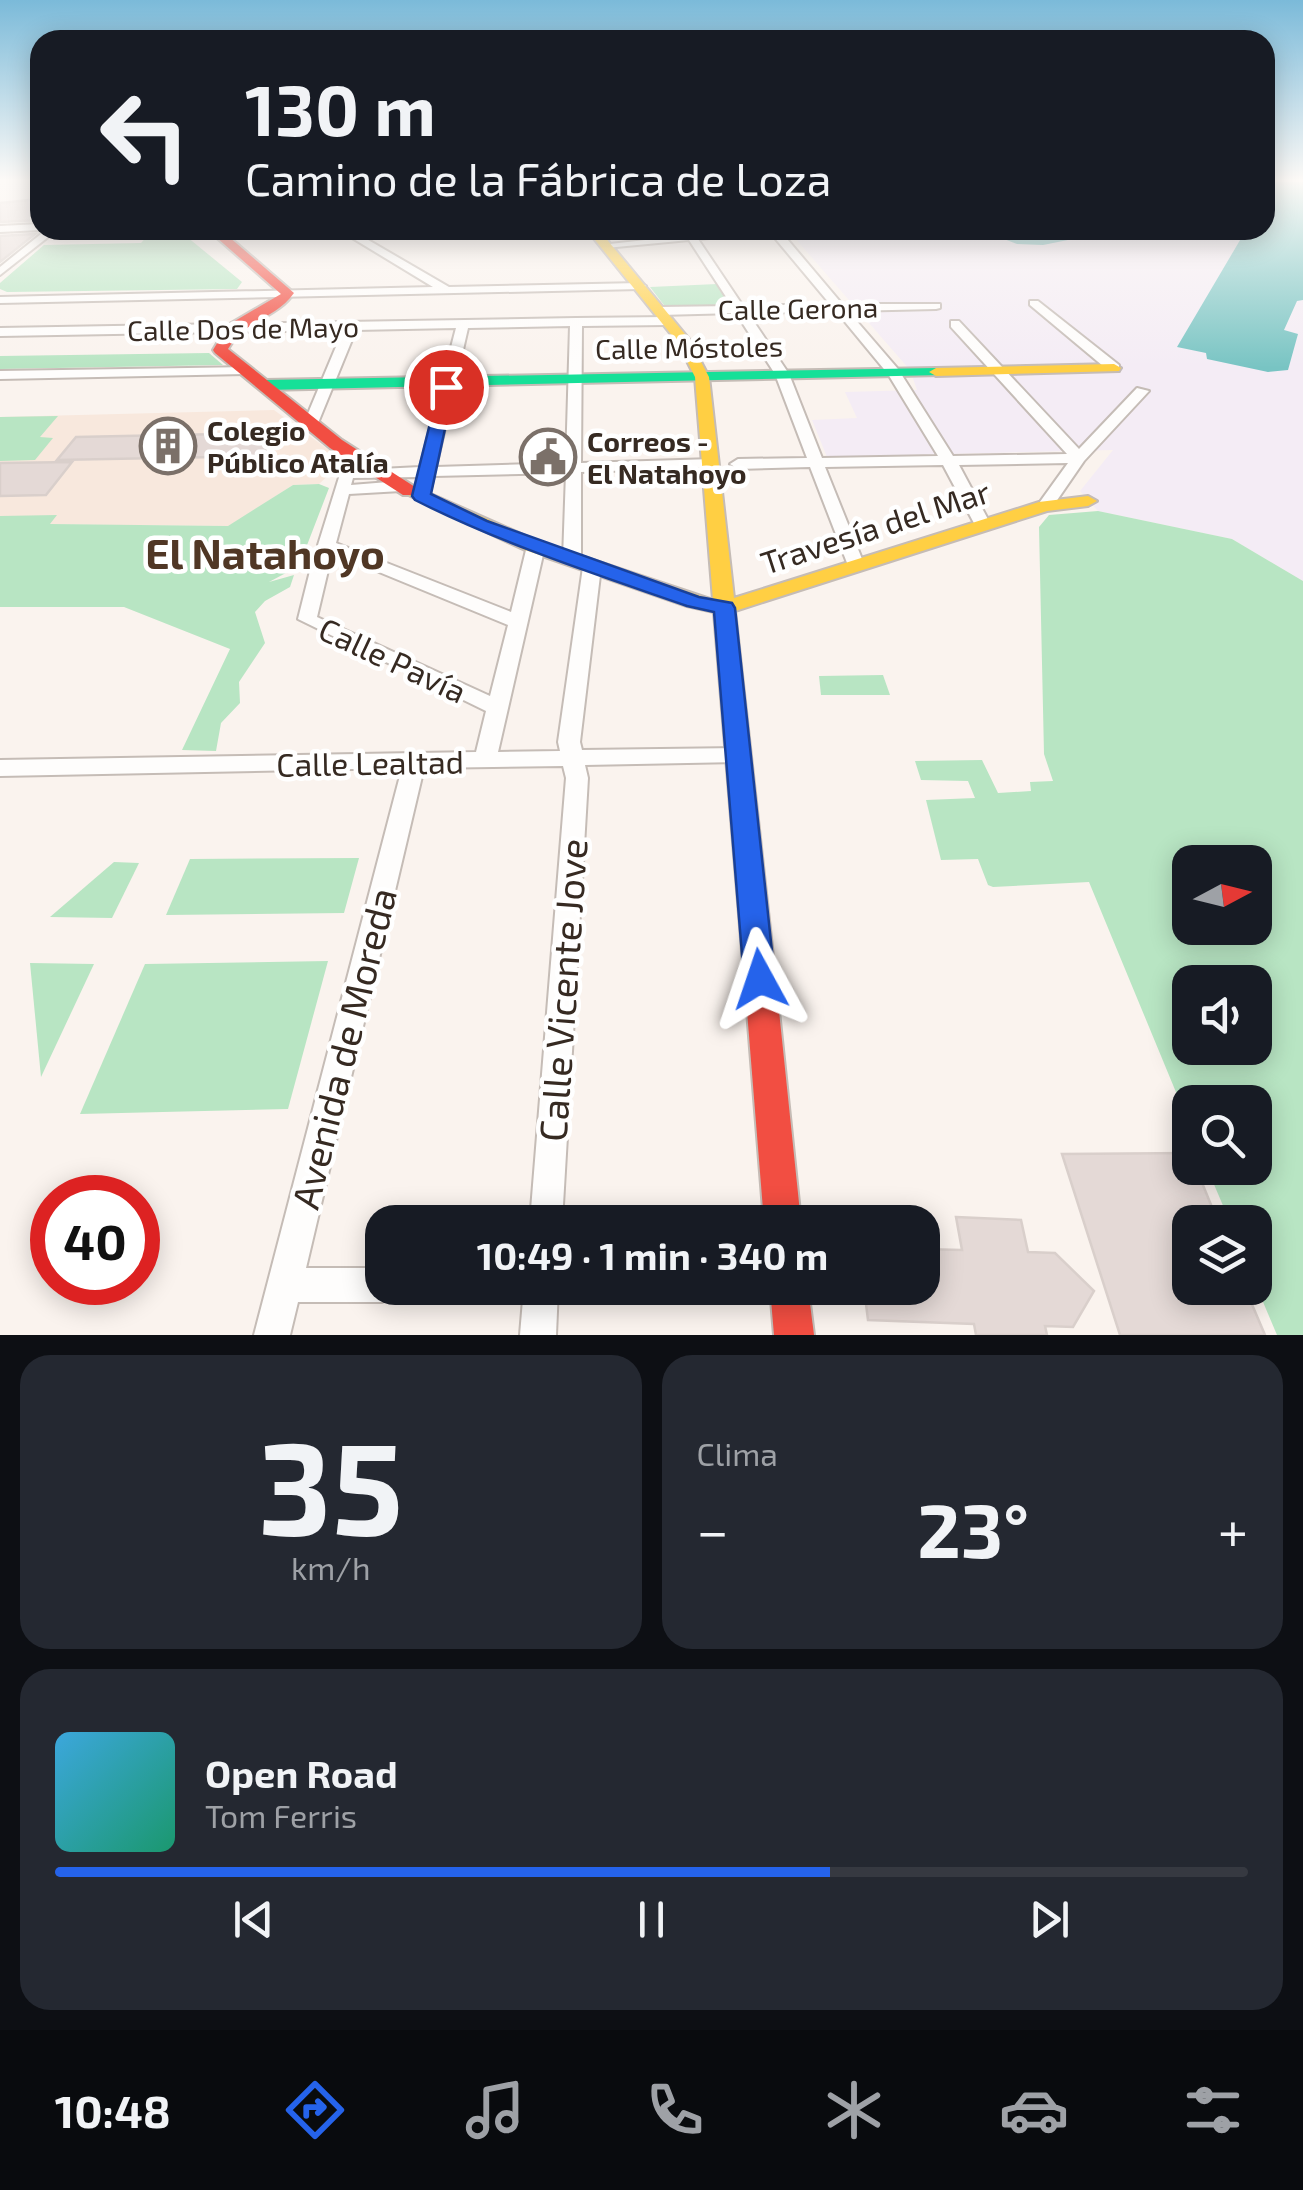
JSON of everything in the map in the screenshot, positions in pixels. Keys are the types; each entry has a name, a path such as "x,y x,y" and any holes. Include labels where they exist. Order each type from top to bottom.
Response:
{"street":[{"path":"0,272 34,244"},
{"path":"230,244 288,296"},
{"path":"368,244 448,292"},
{"path":"604,244 696,360 702,377 781,1205"},
{"path":"697,244 782,374 855,564"},
{"path":"786,244 894,372 983,525"},
{"path":"0,300 640,286"},
{"path":"288,296 233,328 220,350 376,471 480,526 694,602 724,608"},
{"path":"1034,303 1114,368"},
{"name":"Calle Gerona","path":"663,316 740,309 936,306"},
{"name":"Calle Dos de Mayo","path":"0,332 576,322 663,316"},
{"name":"Calle Vicente Jove","path":"547,1205 576,797 568,742 582,563 573,466 576,322"},
{"path":"411,491 426,470 463,324"},
{"path":"955,324 1079,458"},
{"path":"312,423 351,326"},
{"name":"Calle Móstoles","path":"265,386 1114,368"},
{"path":"0,375 246,370"},
{"path":"1045,506 1079,458 1142,391"},
{"path":"738,464 1079,458"},
{"path":"518,622 326,545 346,474 713,464"},
{"path":"342,490 411,491"},
{"name":"Travesía del Mar","path":"724,608 1045,506 1088,500"},
{"path":"485,761 536,546"},
{"name":"Calle Pavía","path":"339,550 322,559 307,619 498,708"},
{"name":"Calle Lealtad","path":"0,768 739,756"},
{"name":"Avenida de Moreda","path":"272,1335 415,761"},
{"path":"284,1285 365,1285"},
{"path":"538,1335 540,1305"},
{"path":"791,1305 794,1335"}],"shaded area":[{"path":"800,244 1303,244 1303,581 1232,539 1098,511 1080,491 1113,450 827,457 812,420 857,418 845,392 917,390 910,370"},
{"path":"274,410 340,458 335,469 319,484 293,485 229,526 0,524 0,417"}],"green space":[{"path":"196,244 242,282 237,289 0,289 0,283 44,245"},
{"path":"717,284 731,307 667,309 650,287"},
{"path":"209,353 223,365 0,369 0,356"},
{"path":"58,416 40,437 53,438 35,460 0,461 0,417"},
{"path":"319,484 329,488 299,566 269,582 294,575 290,587 265,601 255,612 265,643 239,682 240,703 221,723 216,751 182,750 230,649 124,607 0,607 0,516 57,515 50,524 228,526 293,485"},
{"path":"1098,511 1232,539 1303,581 1303,1335 1277,1335 1264,1305 1272,1305 1272,1205 1223,1205 1214,1185 1272,1185 1272,1085 1173,1085 1089,882 993,887 988,885 978,859 941,860 926,800 975,798 968,781 921,780 915,761 982,760 998,793 1031,791 1030,782 1053,781 1044,754 1039,527 1049,515"},
{"path":"883,675 890,695 821,695 819,676"},
{"path":"359,858 344,913 166,915 190,859"},
{"path":"114,862 139,863 112,918 50,917"},
{"path":"328,961 288,1109 80,1114 145,964"},
{"path":"30,963 94,964 41,1077"}],"water":[{"path":"1238,244 1303,244 1303,300 1297,301 1284,330 1298,334 1288,370 1268,372 1207,359 1206,353 1177,347"}],"building":[{"path":"0,244 22,244 0,262"},
{"name":"Colegio Público Atalía","path":"274,433 263,456 57,460 76,437"},
{"path":"72,462 46,495 0,496 0,463"},
{"path":"1172,1153 1172,1185 1203,1185 1211,1205 1172,1205 1172,1305 1252,1305 1265,1335 1120,1335 1062,1154"},
{"path":"956,1217 1021,1220 1028,1252 1055,1253 1094,1291 1073,1327 1045,1326 1047,1335 976,1335 974,1324 868,1320 866,1305 940,1305 940,1249 962,1250"}],"traffic: fast":[{"path":"265,385 936,372"}],"traffic: slow":[{"path":"605,244 684,342 702,377 763,1011"},
{"path":"936,372 1114,368"},
{"path":"409,491 532,546 694,602 724,608 1045,506 1088,501"}],"traffic: jam":[{"path":"231,244 288,293 282,301 233,328 220,350 336,444 409,491"},
{"path":"763,1011 781,1205"},
{"path":"791,1305 794,1335"}],"place":[{"name":"Colegio Público Atalía","path":"168,446"},
{"name":"Correos - El Natahoyo","path":"548,457"}],"district":[{"name":"El Natahoyo","path":"265,552"}],"route":[{"path":"446,387 422,496 480,526 694,602 724,608 760,979"}]}
